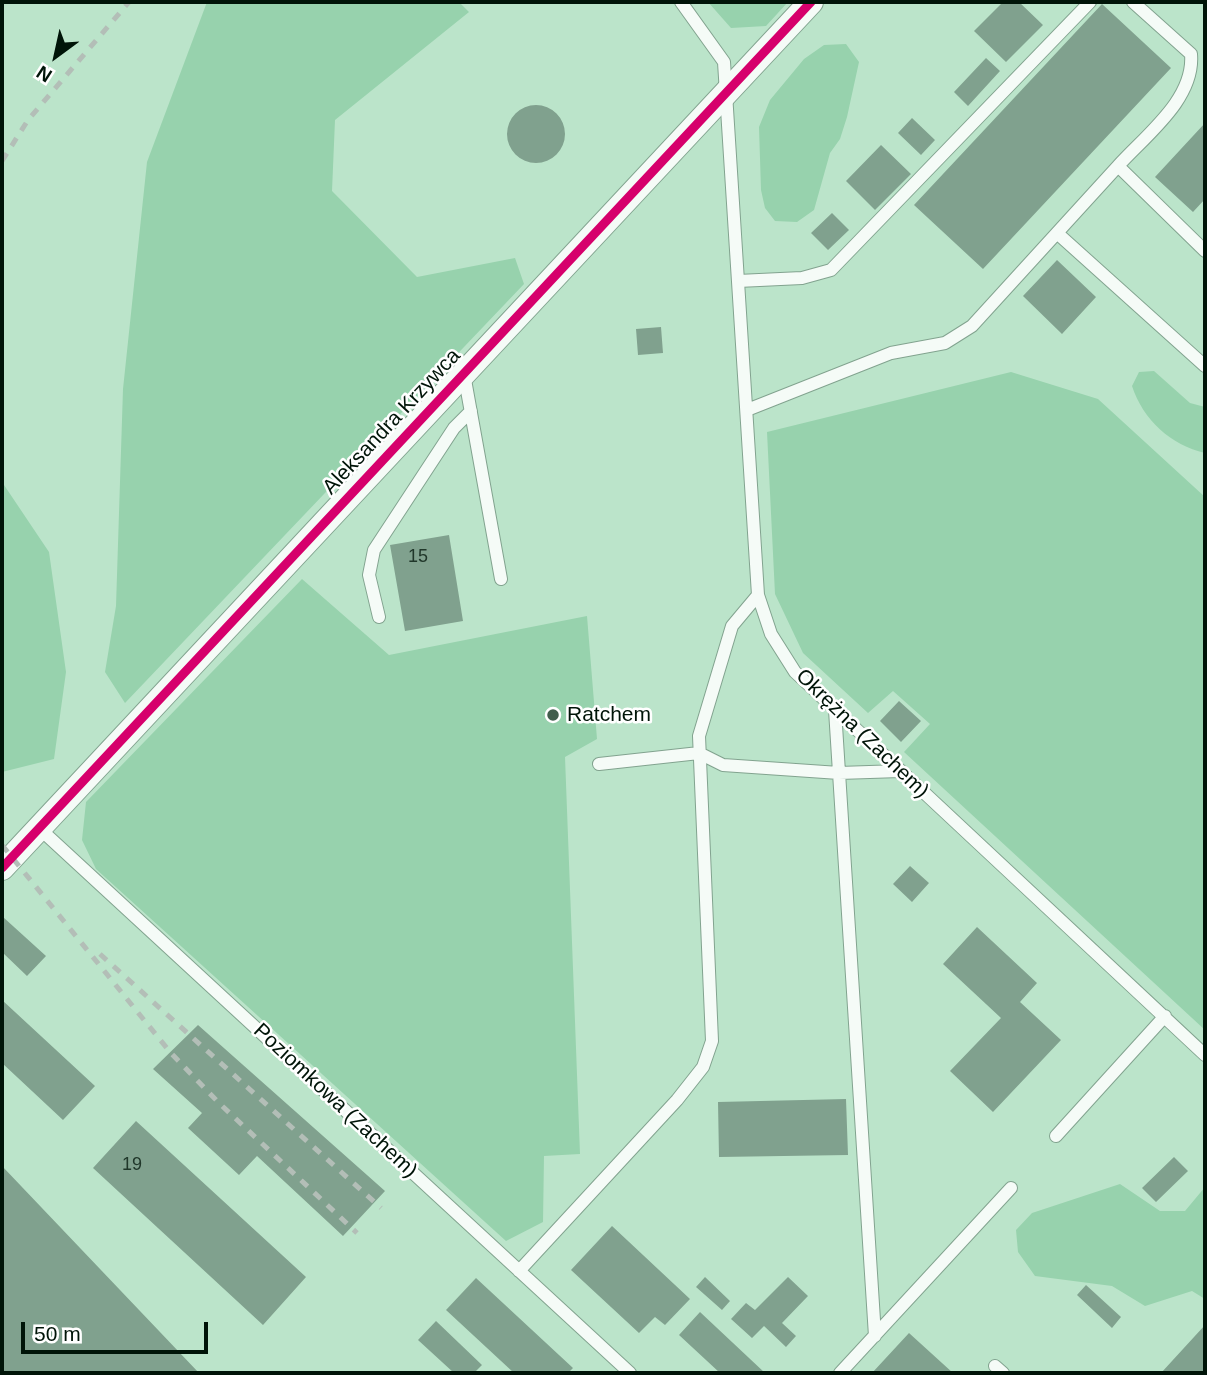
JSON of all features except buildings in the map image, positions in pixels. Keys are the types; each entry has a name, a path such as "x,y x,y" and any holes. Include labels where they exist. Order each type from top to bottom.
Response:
{"street":[{"name":"Aleksandra Krzywca","path":"2,868 464,370 811,2"}],"lane":[{"name":"Okrężna (Zachem)","path":"681,2 724,62 758,594 771,634 794,672 1205,1055"},
{"path":"738,281 802,278 831,270 1090,2"},
{"path":"747,410 891,354 944,343 972,326 1183,94 1193,72 1191,54 1133,2"},
{"path":"1118,166 1205,251"},
{"path":"1057,233 1205,366"},
{"path":"464,370 501,579"},
{"path":"379,617 369,575 373,550 454,428 471,411"},
{"path":"519,1271 677,1100 703,1067 712,1041 699,736 732,626 758,594"},
{"path":"835,710 875,1336"},
{"path":"600,764 699,753 723,765 839,773 900,771"},
{"name":"Poziomkowa (Zachem)","path":"39,828 630,1373"},
{"path":"1056,1136 1165,1016"},
{"path":"840,1373 1011,1188"}],"green space":[{"path":"207,2 459,2 469,12 335,120 332,191 417,277 515,258 524,284 125,703 105,672 116,606 123,389 147,162"},
{"path":"708,2 788,2 766,26 731,28"},
{"path":"846,44 859,62 847,117 840,139 830,153 814,210 797,222 775,221 765,208 761,190 759,127 770,100 804,59 824,45"},
{"path":"1154,371 1190,403 1205,407 1205,453 1170,437 1143,410 1132,386 1139,372"},
{"path":"1011,372 1098,399 1205,497 1205,1030 904,752 930,724 893,691 868,713 803,653 775,594 767,432"},
{"path":"2,482 49,552 66,672 54,759 2,772"},
{"path":"302,579 389,655 587,616 597,739 565,757 580,1154 544,1156 543,1222 506,1241 96,869 82,840 86,802"},
{"path":"1120,1184 1160,1211 1185,1211 1205,1187 1205,1299 1192,1291 1145,1306 1112,1286 1035,1276 1018,1252 1016,1230 1032,1213"}],"railway":[{"path":"2,161 28,120 129,2"},
{"path":"2,845 170,1052 219,1103 357,1233"},
{"path":"100,954 381,1208"}],"cycle path":[{"path":"2,868 811,2"}],"place":[{"name":"Ratchem","path":"553,715"}]}
